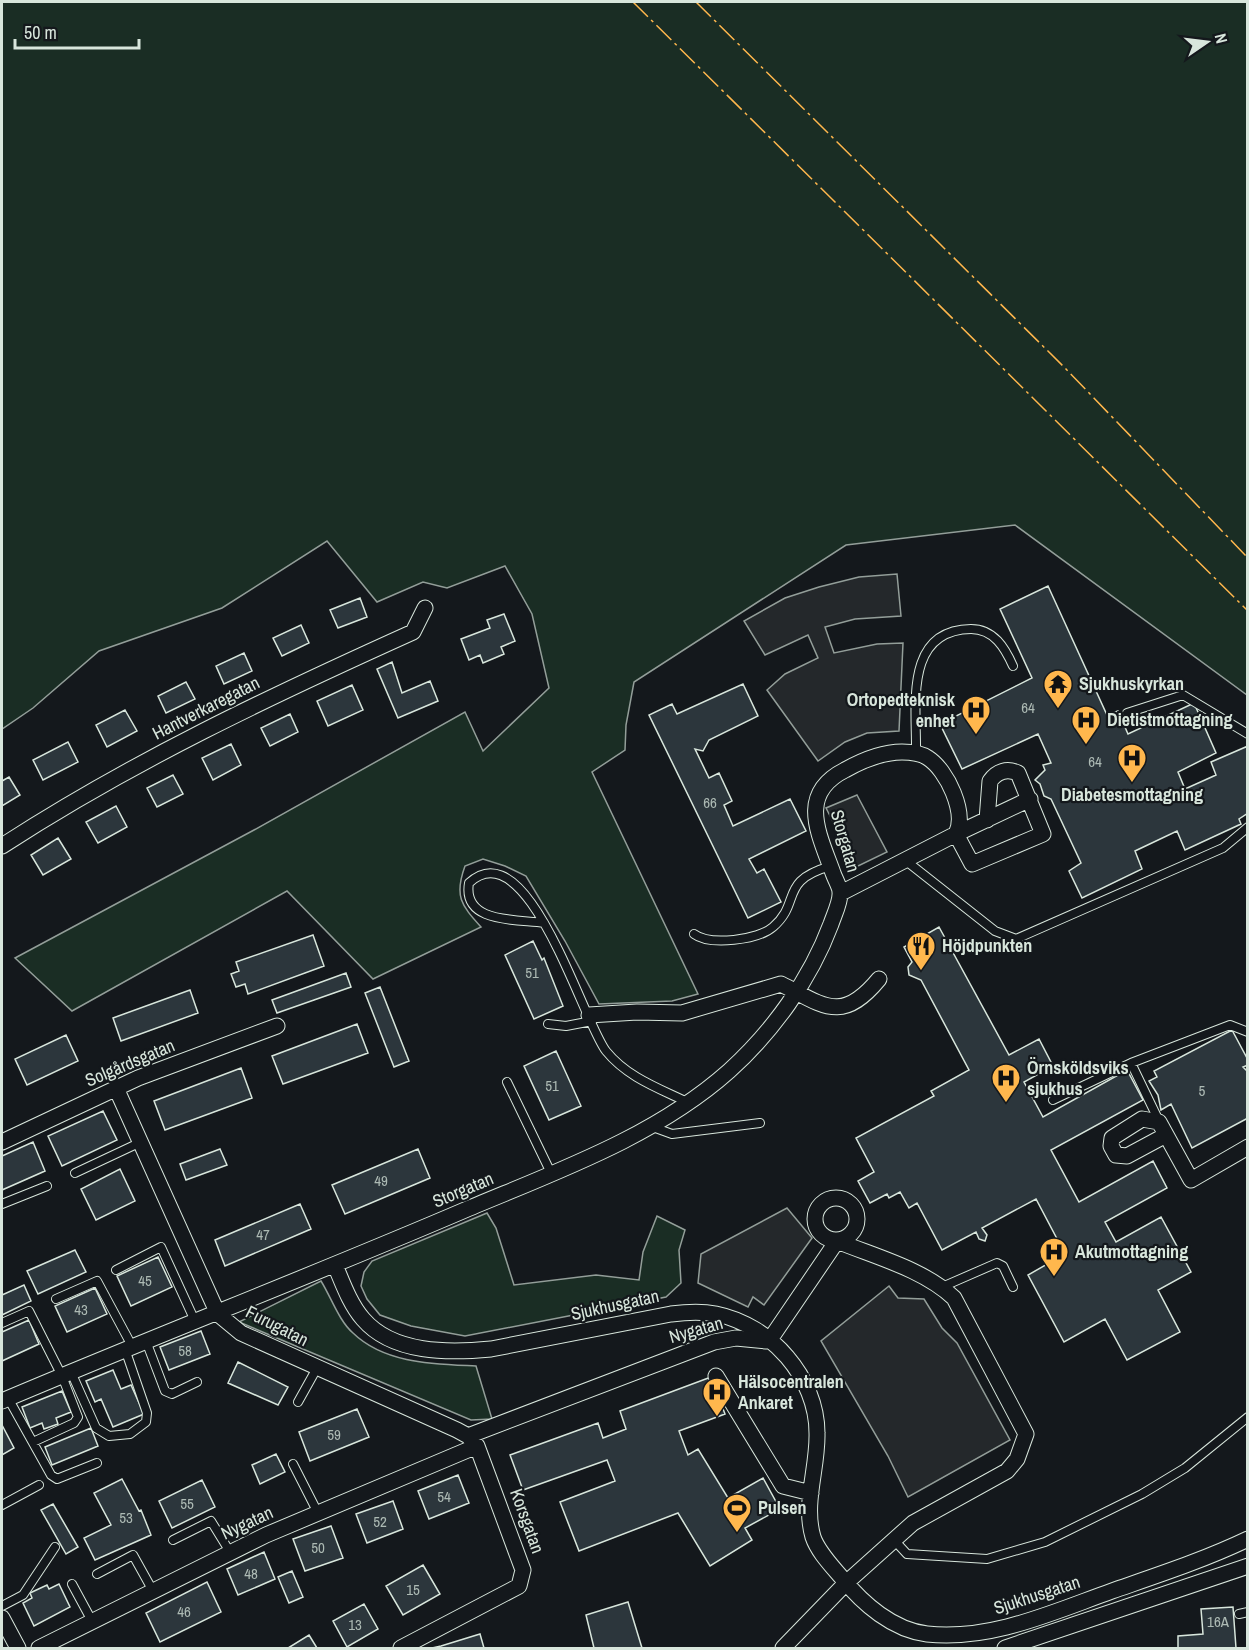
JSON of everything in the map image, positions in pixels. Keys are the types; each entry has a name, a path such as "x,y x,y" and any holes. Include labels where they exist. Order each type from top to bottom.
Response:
{"street":[{"name":"Hantverkaregatan","path":"2,846 121,773 222,719 413,632 425,608"},
{"name":"Storgatan","path":"5,1400 134,1345 218,1314 551,1173 607,1148 710,1087 753,1048 771,1028 821,950 841,893 815,820 815,802 819,791 843,771 866,761 888,754 916,754"},
{"path":"916,754 931,759 940,769 959,813 959,829 956,834 972,864 1043,834 1018,773 1011,770 994,775 987,787 987,820"},
{"name":"Storgatan","path":"841,893 1030,799"},
{"path":"590,1018 637,1012 682,1013 781,984 820,1006 836,1007 850,1004 866,994 879,979"},
{"name":"Solgårdsgatan","path":"2,1142 116,1088 277,1026"},
{"name":"Furugatan","path":"116,1088 218,1314 241,1333 472,1441"},
{"path":"1163,1128 1191,1180 1248,1147"},
{"path":"769,1341 837,1241 890,1262 942,1287 954,1298 1017,1413 1026,1439 1017,1459 1007,1471 933,1510 894,1540 846,1583 783,1648"},
{"name":"Sjukhusgatan","path":"335,1265 349,1297 363,1319 385,1337 412,1346 462,1352 490,1349 671,1314 693,1312 727,1317 769,1341 788,1356 805,1383 813,1403 818,1431 810,1514 813,1538 846,1583 880,1615 904,1628 926,1634 957,1635 1014,1625 1198,1561 1248,1539"},
{"name":"Nygatan","path":"39,1648 230,1552 472,1441 714,1342 736,1338 769,1341"},
{"path":"716,1376 783,1486 811,1493"},
{"name":"Korsgatan","path":"401,1648 519,1586 523,1576 516,1549 472,1441"},
{"path":"1005,1648 1248,1566"},
{"path":"2,1618 18,1648"}],"lane":[{"path":"916,754 917,676 925,652 938,638 949,632 978,629 990,633 999,641 1013,666"},
{"path":"1127,712 1183,695 1248,734"},
{"path":"905,860 995,931 1016,939 1223,848 1248,826"},
{"path":"694,934 701,940 725,942 772,928 783,915 795,888 803,877 831,866"},
{"path":"544,922 505,920 485,914 472,904 468,891 469,883 485,873 505,876 515,882 544,922 604,1048 624,1070 687,1102"},
{"path":"548,1024 566,1026 590,1018"},
{"path":"1053,1100 1131,1063 1230,1025 1248,1032"},
{"path":"1131,1063 1163,1128"},
{"path":"507,1082 551,1173"},
{"path":"649,1125 672,1134 760,1124"},
{"path":"75,1173 141,1142"},
{"path":"2,1204 47,1186"},
{"path":"116,1270 161,1247 195,1322"},
{"path":"942,1287 997,1263 1003,1266 1013,1287"},
{"path":"56,1299 97,1281 134,1345 165,1390 172,1394 197,1382"},
{"path":"2,1323 29,1311 96,1428 109,1436 130,1434 146,1422 147,1413 134,1345"},
{"path":"298,1402 317,1368"},
{"path":"33,1442 74,1423 78,1417 66,1374"},
{"path":"5,1400 33,1442 51,1475 57,1479 97,1463"},
{"path":"894,1540 907,1554 987,1559 1045,1542 1142,1494 1185,1468 1248,1417"},
{"path":"293,1464 318,1513"},
{"path":"2,1505 39,1485"},
{"path":"173,1540 211,1521 230,1552"},
{"path":"2,1606 23,1595 55,1547"},
{"path":"97,1574 133,1555 153,1591"},
{"path":"72,1584 92,1622"}],"green space":[{"path":"2,2 1247,2 1247,695 1015,525 846,545 634,682 626,725 625,750 592,772 698,994 672,1001 599,1004 526,876 483,859 465,866 460,885 461,900 464,906 481,927 373,979 287,891 72,1011 15,958 254,830 465,712 483,751 549,688 532,614 505,566 447,588 423,582 377,602 327,541 222,608 99,651 33,708 2,729"},
{"path":"487,1213 496,1228 514,1285 596,1275 639,1280 643,1252 657,1216 685,1230 679,1250 681,1283 666,1297 465,1336 411,1326 380,1315 367,1299 361,1286 364,1272 372,1261"},
{"path":"321,1281 348,1328 380,1351 395,1357 428,1363 476,1366 492,1419 471,1420 239,1322"}],"shaded area":[{"path":"897,574 901,616 855,619 825,627 834,653 877,644 903,643 899,731 867,733 845,742 818,761 767,690 785,674 818,658 808,635 765,655 744,621 785,598 819,587 859,577"},
{"path":"857,795 887,852 856,867 826,808"},
{"path":"787,1208 812,1238 764,1305 753,1297 748,1307 698,1283 701,1254"},
{"path":"889,1286 898,1298 924,1299 942,1328 957,1343 1010,1440 908,1497 888,1456 821,1341"}],"building":[{"path":"1048,586 1107,715 1118,711 1128,734 1194,703 1216,753 1178,772 1185,789 1216,775 1211,762 1248,746 1248,813 1239,819 1241,824 1185,850 1177,831 1135,851 1142,869 1082,898 1069,871 1081,863 1051,799 1044,796 1040,784 1035,780 1045,770 1043,765 1051,763 1038,734 962,769 940,724 1032,678 1000,609"},
{"path":"360,598 367,617 338,628 330,610"},
{"path":"504,614 515,641 501,647 504,654 483,663 480,655 469,660 461,639 490,628 487,620"},
{"path":"301,625 309,643 282,656 273,638"},
{"path":"244,653 252,671 224,684 216,666"},
{"path":"392,662 402,693 430,681 438,701 398,718 377,669"},
{"path":"186,682 195,699 166,713 158,696"},
{"path":"743,684 758,716 709,740 703,751 695,749 709,778 719,773 732,801 724,805 733,826 790,799 806,831 749,859 757,873 764,869 781,902 748,918 649,715 672,704 677,714"},
{"path":"352,685 363,710 328,726 317,701"},
{"path":"125,710 137,731 107,747 96,725"},
{"path":"290,714 298,732 270,746 261,728"},
{"path":"68,742 78,762 43,780 33,760"},
{"path":"231,744 241,765 213,780 202,758"},
{"path":"173,775 183,794 157,807 147,788"},
{"path":"9,777 20,795 2,806 2,781"},
{"path":"116,806 127,827 98,843 86,822"},
{"path":"58,838 71,859 43,875 31,855"},
{"path":"939,927 1009,1055 1039,1039 1053,1066 1024,1082 1043,1117 1127,1070 1143,1100 1051,1150 1079,1202 1153,1161 1167,1188 1105,1222 1116,1242 1161,1217 1191,1272 1158,1290 1180,1332 1127,1360 1105,1319 1064,1342 1028,1275 1065,1254 1036,1199 982,1228 987,1235 985,1241 979,1239 976,1232 942,1250 917,1203 909,1208 900,1192 889,1198 887,1194 870,1203 858,1181 874,1172 856,1138 934,1096 931,1091 969,1070 921,980 909,975 908,967 912,962 904,947"},
{"path":"313,935 324,966 248,994 245,984 236,987 231,974 239,971 236,962"},
{"path":"533,941 542,960 544,958 563,1006 534,1019 505,955"},
{"path":"346,973 351,987 277,1013 272,1000"},
{"path":"380,987 409,1061 394,1067 365,993"},
{"path":"190,990 198,1013 121,1041 113,1018"},
{"path":"357,1024 368,1053 283,1084 272,1056"},
{"path":"1232,1030 1248,1060 1248,1065 1243,1067 1248,1072 1248,1118 1192,1148 1171,1104 1161,1110 1158,1095 1149,1081 1157,1077 1154,1071"},
{"path":"66,1035 78,1061 27,1085 15,1059"},
{"path":"556,1051 581,1106 549,1120 524,1066"},
{"path":"241,1068 252,1098 165,1130 154,1101"},
{"path":"103,1111 117,1140 62,1166 48,1136"},
{"path":"33,1142 45,1171 2,1190 2,1156"},
{"path":"220,1149 227,1165 186,1180 180,1164"},
{"path":"418,1149 430,1178 345,1214 332,1185"},
{"path":"120,1169 135,1201 96,1220 81,1189"},
{"path":"300,1204 311,1229 225,1266 215,1240"},
{"path":"75,1250 86,1272 38,1294 27,1271"},
{"path":"158,1257 172,1287 131,1306 117,1276"},
{"path":"24,1285 31,1301 2,1315 2,1295"},
{"path":"95,1288 107,1314 67,1332 55,1306"},
{"path":"29,1320 39,1344 2,1361 2,1332"},
{"path":"201,1331 210,1354 169,1370 160,1347"},
{"path":"238,1362 288,1387 278,1405 228,1383"},
{"path":"113,1370 121,1389 131,1385 144,1414 113,1427 101,1399 95,1402 86,1381"},
{"path":"711,1377 725,1414 679,1431 688,1455 698,1449 728,1498 763,1478 780,1509 745,1528 752,1540 710,1566 678,1513 579,1551 560,1502 615,1481 607,1460 523,1490 510,1455 598,1423 603,1438 626,1429 620,1411"},
{"path":"62,1391 71,1412 56,1418 58,1424 44,1429 42,1423 30,1428 22,1407"},
{"path":"357,1409 369,1437 310,1461 299,1432"},
{"path":"2,1425 14,1448 2,1455"},
{"path":"91,1428 98,1446 52,1465 45,1447"},
{"path":"276,1454 285,1472 260,1484 252,1465"},
{"path":"458,1475 469,1503 429,1519 418,1491"},
{"path":"122,1479 139,1511 141,1510 151,1535 95,1560 84,1538 111,1525 94,1493"},
{"path":"202,1480 215,1507 172,1528 159,1501"},
{"path":"393,1501 403,1529 367,1543 356,1514"},
{"path":"53,1504 78,1547 66,1554 41,1510"},
{"path":"331,1526 343,1558 305,1571 293,1539"},
{"path":"264,1552 275,1579 238,1595 227,1569"},
{"path":"423,1565 440,1594 403,1615 386,1586"},
{"path":"292,1571 303,1597 289,1603 278,1577"},
{"path":"207,1582 221,1612 160,1642 146,1613"},
{"path":"59,1584 70,1607 34,1626 23,1603 32,1598 30,1593 47,1585 49,1589"},
{"path":"628,1602 642,1648 594,1648 586,1615"},
{"path":"364,1604 378,1629 347,1647 333,1621"},
{"path":"1233,1607 1236,1648 1178,1648 1178,1636 1203,1634 1201,1609"},
{"path":"480,1634 484,1648 432,1648 441,1646"},
{"path":"309,1635 317,1648 288,1648"}],"power":[{"path":"633,2 1248,611"},
{"path":"696,2 1064,367 1248,558"}],"place":[{"name":"Sjukhuskyrkan","path":"1058,710"},
{"name":"Ortopedteknisk enhet","path":"976,736"},
{"name":"Dietistmottagning","path":"1086,746"},
{"name":"Diabetesmottagning","path":"1132,784"},
{"name":"Höjdpunkten","path":"921,972"},
{"name":"Örnsköldsviks sjukhus","path":"1006,1104"},
{"name":"Akutmottagning","path":"1054,1278"},
{"name":"Hälsocentralen Ankaret","path":"717,1418"},
{"name":"Pulsen","path":"737,1534"}]}
